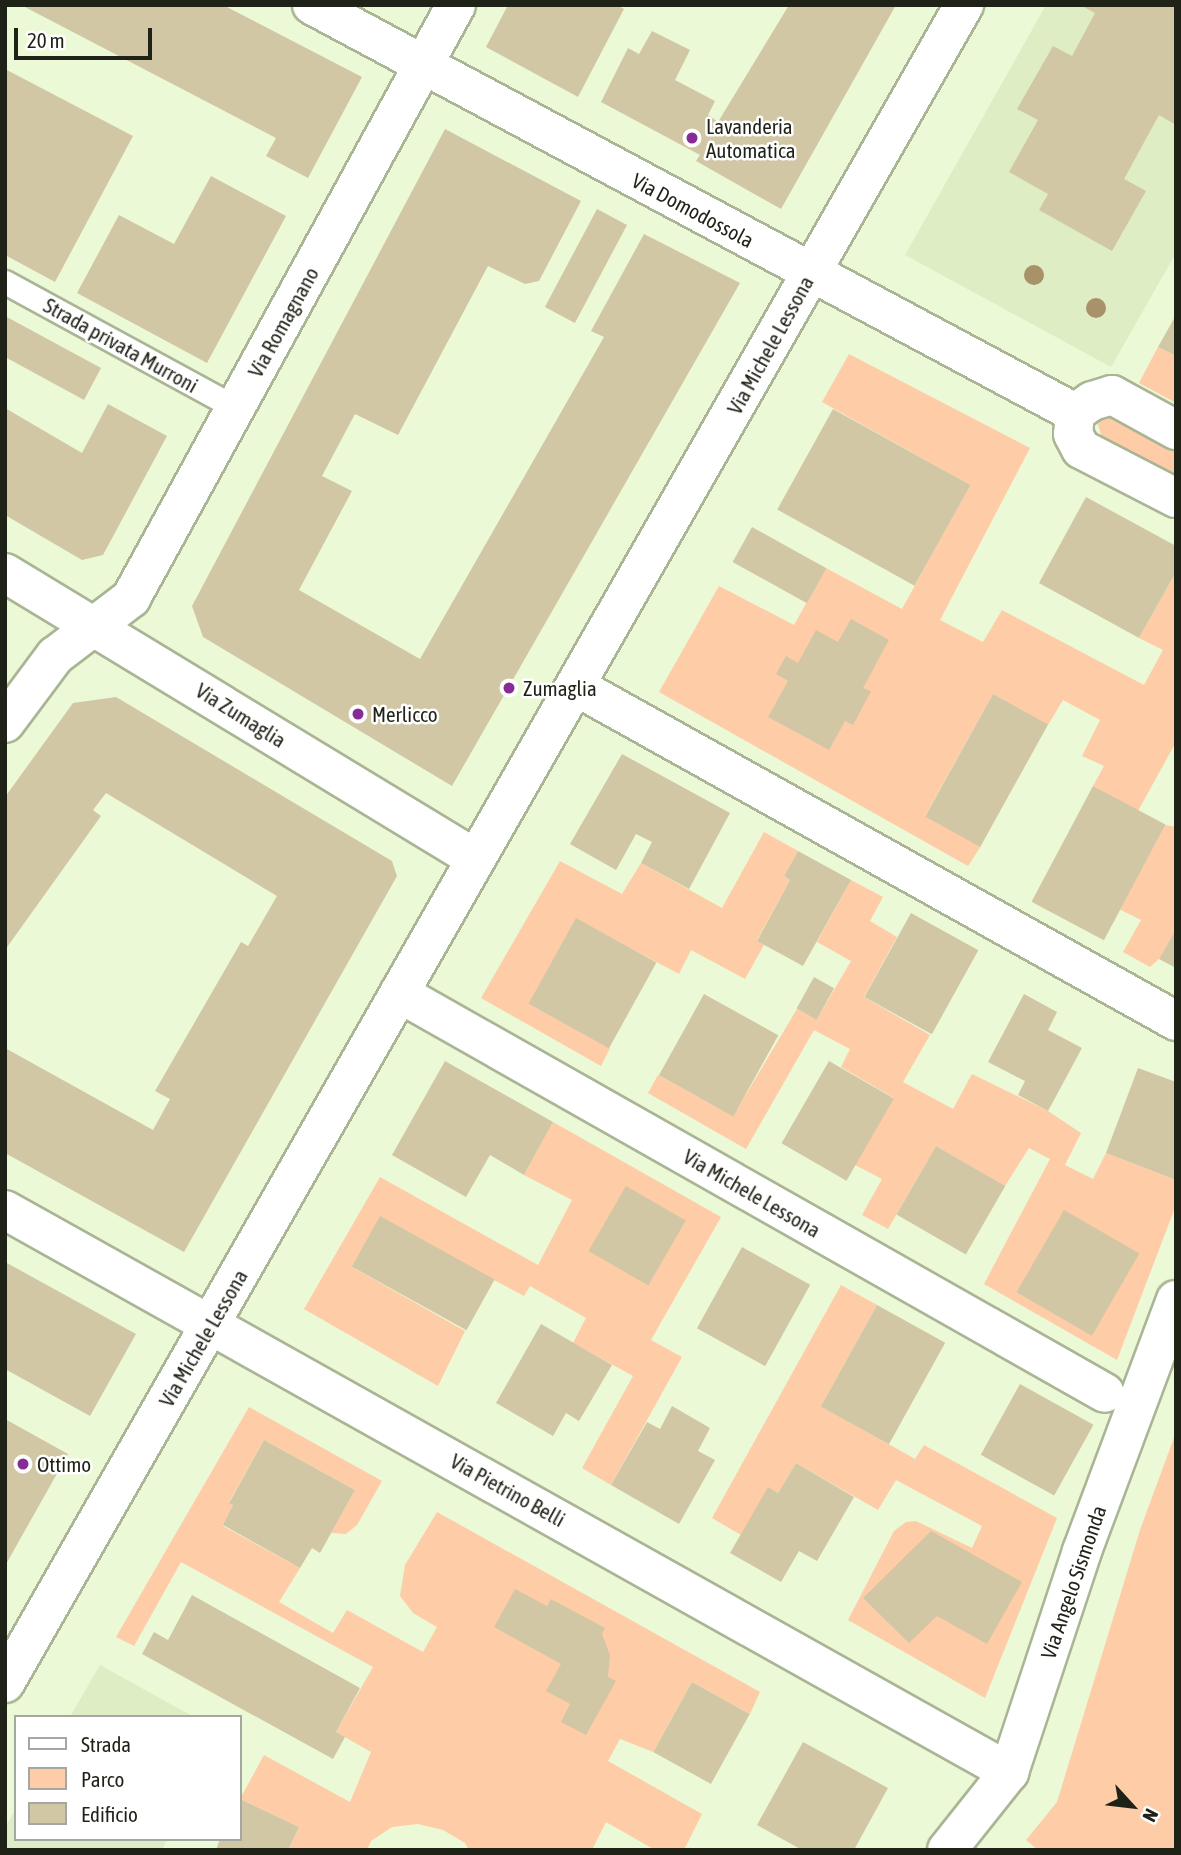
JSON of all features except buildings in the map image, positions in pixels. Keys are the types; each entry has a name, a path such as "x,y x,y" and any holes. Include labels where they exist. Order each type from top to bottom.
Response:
{"street":[{"name":"Via Domodossola","path":"312,5 810,274 1075,413"},
{"name":"Via Romagnano","path":"5,723 55,656 131,598 456,5"},
{"name":"Via Michele Lessona","path":"5,1683 577,687 964,5"},
{"path":"1176,430 1112,395 1092,401 1075,413 1073,434 1081,449 1176,498"},
{"name":"Via Zumaglia","path":"5,573 476,859"},
{"path":"577,687 1176,1021"},
{"name":"Via Michele Lessona","path":"400,993 1105,1393"},
{"name":"Via Pietrino Belli","path":"5,1210 1009,1772"},
{"name":"Via Angelo Sismonda","path":"947,1850 1009,1772 1082,1551 1176,1300"}],"lane":[{"name":"Strada privata Murroni","path":"5,282 236,408"}],"shaded area":[{"path":"1046,5 1176,5 1176,253 1111,367 905,255"},
{"path":"100,1665 190,1715 71,1715"},
{"path":"14,1812 14,1841 166,1841 162,1850 5,1850 5,1827"}],"green space":[{"path":"1158,347 1176,356 1176,403 1139,383"},
{"path":"849,354 1030,448 940,620 983,642 1002,610 1144,685 1163,650 1139,638 1176,572 1176,742 1138,811 1093,786 1104,766 1082,756 1100,720 1063,700 1048,725 993,694 925,816 981,846 968,866 659,692 719,586 794,625 826,568 902,609 970,485 822,402"},
{"path":"1114,415 1176,448 1176,477 1102,438 1098,424 1105,417"},
{"path":"1165,825 1176,827 1176,929 1159,959 1150,967 1123,952 1141,920 1119,909"},
{"path":"764,832 798,851 784,876 790,880 757,940 764,945 745,979 691,950 679,974 576,919 529,1004 610,1048 601,1066 481,998 560,861 622,894 641,863 722,908"},
{"path":"851,880 883,897 870,921 897,937 864,997 930,1035 903,1082 953,1109 972,1074 1048,1111 1081,1133 1065,1165 1093,1179 1106,1153 1176,1180 1176,1205 1117,1360 984,1284 1050,1159 1029,1148 1005,1186 936,1146 888,1229 862,1215 882,1179 855,1165 894,1098 841,1067 850,1049 814,1030 746,1149 648,1093 658,1075 733,1116 797,1009 817,1019 851,961 817,942"},
{"path":"553,1122 721,1217 651,1340 682,1357 611,1485 582,1468 633,1376 573,1343 586,1318 530,1286 524,1296 494,1280 352,1267 465,1331 438,1386 304,1309 380,1177 538,1265 572,1200 524,1175"},
{"path":"841,1285 877,1305 821,1406 915,1459 924,1445 1057,1518 985,1698 848,1620 894,1531 906,1522 916,1521 972,1548 982,1526 896,1480 878,1510 796,1463 778,1493 768,1488 741,1535 712,1518"},
{"path":"249,1407 382,1481 357,1525 346,1534 331,1533 355,1490 264,1440 229,1502 233,1505 223,1526 300,1568 279,1602 333,1633 347,1610 423,1652 437,1627 413,1613 400,1596 405,1565 437,1512 760,1692 750,1714 692,1682 653,1752 620,1739 608,1761 702,1814 684,1850 655,1850 606,1822 592,1850 469,1850 465,1843 443,1830 418,1824 392,1827 371,1841 367,1850 288,1850 299,1827 242,1800 242,1795 264,1755 350,1802 371,1752 336,1732 373,1667 181,1562 134,1646 116,1637"},
{"path":"1176,1432 1176,1850 1038,1850 1026,1840 1057,1802 1140,1530"}],"place":[{"name":"Lavanderia Automatica","path":"692,138"},
{"name":"Zumaglia","path":"509,688"},
{"name":"Merlicco","path":"358,714"},
{"name":"Ottimo","path":"23,1464"}]}
